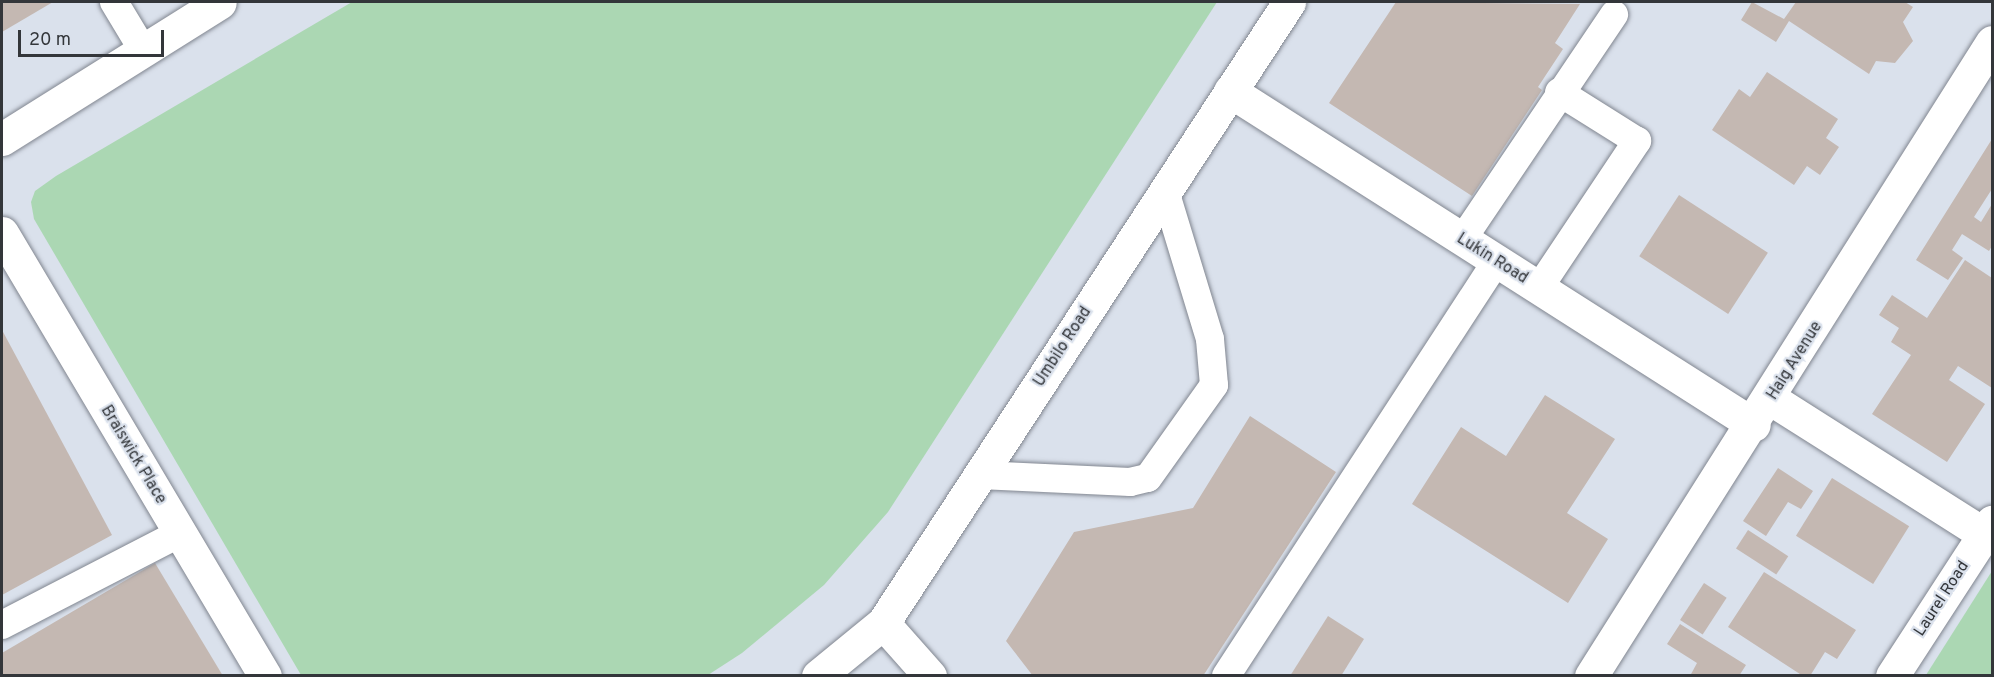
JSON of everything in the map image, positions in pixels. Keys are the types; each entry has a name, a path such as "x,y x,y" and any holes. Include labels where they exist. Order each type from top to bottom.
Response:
{"street":[{"path":"2,140 220,2"},
{"name":"Umbilo Road","path":"831,672 883,623 1289,2"},
{"name":"Haig Avenue","path":"1590,675 1762,412 1992,42"},
{"name":"Lukin Road","path":"1230,91 1539,288 1762,412 1988,528"},
{"name":"Braiswick Place","path":"2,234 265,675"},
{"name":"Laurel Road","path":"1892,675 1988,528"},
{"path":"883,623 930,675"}],"lane":[{"path":"114,2 143,50"},
{"path":"1462,240 1559,92 1614,15"},
{"path":"1539,288 1637,141 1559,92"},
{"path":"980,475 1130,482 1148,477 1214,385 1210,339 1165,191"},
{"path":"1226,675 1497,261"},
{"path":"2,625 180,533"}],"green space":[{"path":"352,2 1217,2 888,512 824,585 742,653 708,675 301,675 34,219 31,202 35,191 56,176"},
{"path":"1992,571 1992,675 1926,675"}],"building":[{"path":"2,2 53,2 2,32"},
{"path":"1396,2 1580,4 1555,43 1563,49 1538,87 1542,90 1472,196 1329,103"},
{"path":"1752,2 1784,19 1796,2 1905,2 1913,7 1903,22 1913,41 1895,63 1876,61 1869,74 1789,21 1776,42 1741,20"},
{"path":"1767,72 1838,119 1826,138 1839,147 1820,175 1807,166 1794,185 1712,130 1739,89 1750,97"},
{"path":"1992,139 1992,189 1974,217 1981,222 1992,204 1992,246 1989,251 1962,234 1952,250 1963,258 1948,280 1916,260"},
{"path":"1679,195 1768,253 1728,314 1639,256"},
{"path":"1965,260 1992,278 1992,388 1958,366 1949,380 1985,404 1947,462 1872,414 1911,355 1891,342 1899,328 1879,315 1892,295 1927,318"},
{"path":"2,330 112,535 2,595"},
{"path":"1545,395 1615,439 1567,513 1608,539 1568,603 1412,504 1461,427 1506,456"},
{"path":"1250,416 1336,472 1203,676 1033,676 1006,641 1074,532 1193,508"},
{"path":"1778,468 1813,491 1801,509 1788,502 1766,536 1743,521"},
{"path":"1832,478 1909,526 1873,584 1796,536"},
{"path":"1748,530 1788,556 1776,575 1736,548"},
{"path":"155,563 223,676 2,676 2,653"},
{"path":"1764,572 1856,630 1837,659 1825,652 1810,676 1803,676 1728,627"},
{"path":"1704,583 1727,598 1703,635 1680,620"},
{"path":"1328,616 1364,639 1341,676 1290,676"},
{"path":"1680,624 1746,665 1739,676 1690,676 1697,663 1667,644"}]}
